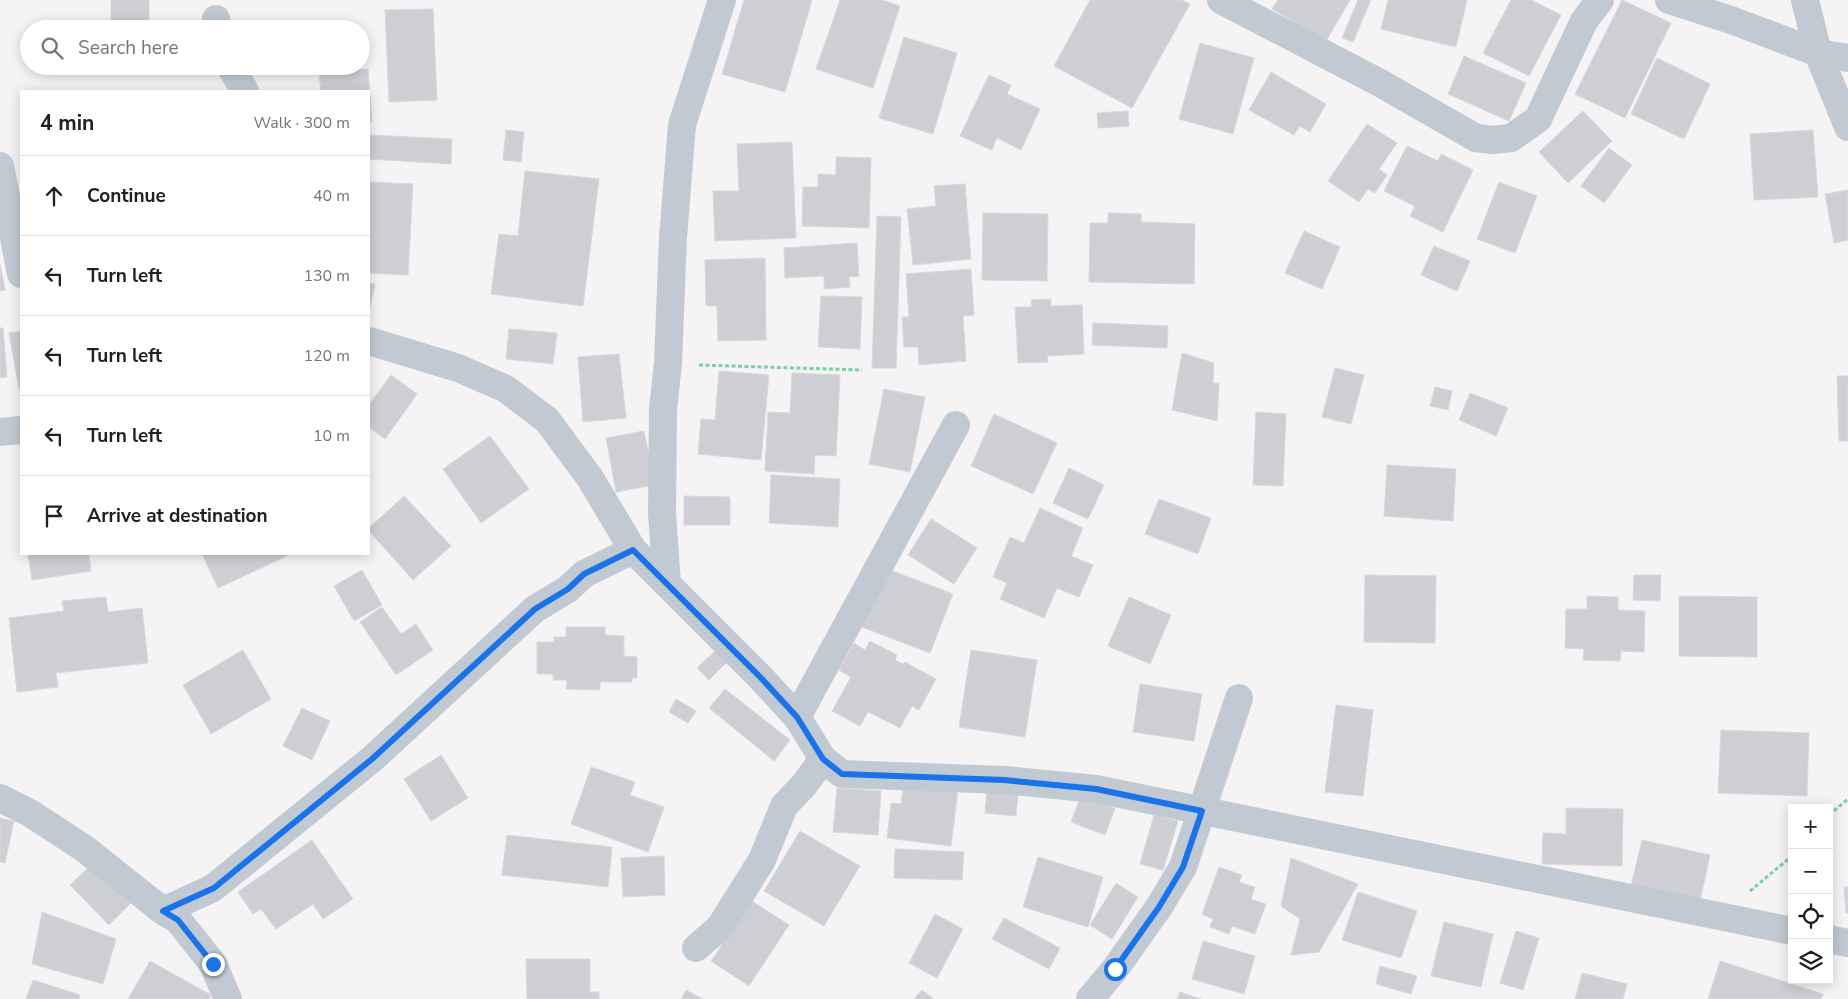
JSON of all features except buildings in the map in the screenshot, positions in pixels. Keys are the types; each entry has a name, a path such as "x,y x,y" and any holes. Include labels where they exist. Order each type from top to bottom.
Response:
{"street":[{"path":"667,584 662,513 661,459 663,410 668,363 672,238 682,125 722,0"},
{"path":"1221,0 1382,84 1476,138 1492,140 1511,138 1538,119 1584,21 1600,0"},
{"path":"1669,0 1731,20 1818,53 1848,58"},
{"path":"1805,0 1818,53 1848,128"},
{"path":"235,75 244,90"},
{"path":"0,166 20,269"},
{"path":"370,341 458,368 506,389 547,420 590,478 633,550 797,717 823,759 842,774 1031,782 1096,789 1788,930"},
{"path":"797,717 956,425"},
{"path":"0,432 20,430"},
{"path":"163,911 214,888 372,759 535,609 568,589 584,574 633,550"},
{"path":"1090,999 1115,969 1159,907 1183,867 1238,698"},
{"path":"696,948 720,927 762,860 784,806 804,785 823,759"},
{"path":"0,798 30,813 85,849 163,911 178,920 213,964 228,999"},
{"path":"1833,940 1848,943"}],"path":[{"path":"668,363 862,370"},
{"path":"1833,812 1848,799"},
{"path":"1713,916 1762,882 1788,859"}],"route":[{"path":"213,964 178,920 163,911 214,888 239,865 372,759 499,640 535,609 568,589 584,574 633,550 762,679 797,717 823,759 842,774 1004,780 1096,789 1202,811 1183,867 1159,907 1115,969"}]}
